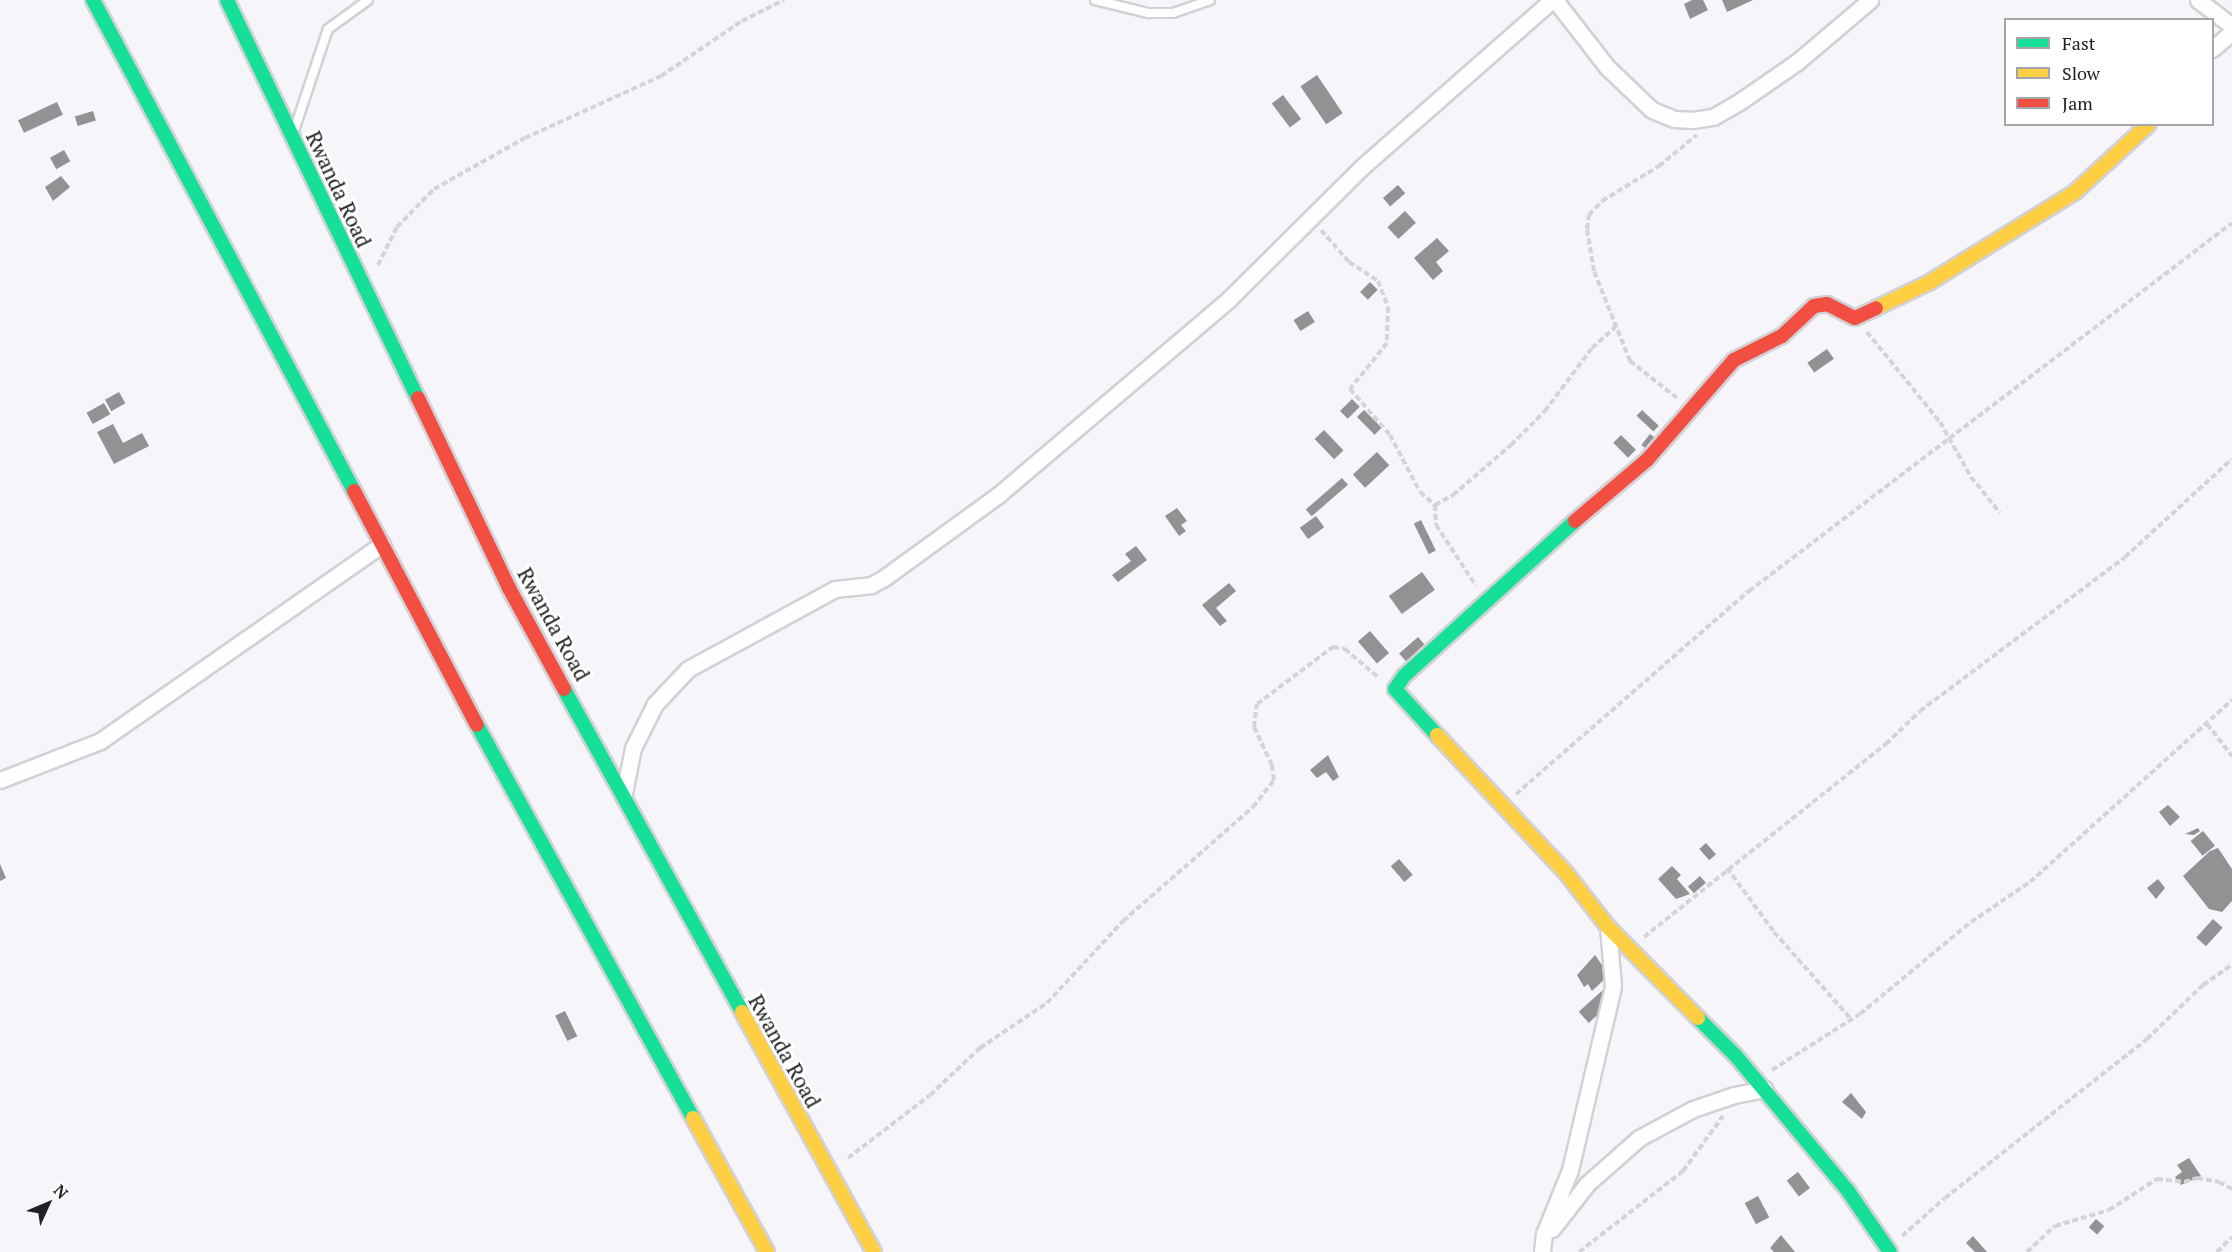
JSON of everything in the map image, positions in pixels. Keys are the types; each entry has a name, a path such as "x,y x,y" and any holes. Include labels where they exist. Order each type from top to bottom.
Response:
{"main road":[{"path":"93,0 619,988 767,1252"},
{"name":"Rwanda Road","path":"227,0 365,293 509,588 624,793 828,1174 874,1252"},
{"path":"1889,1250 1848,1191 1760,1085 1608,927 1566,873 1502,807 1395,689 1488,600 1647,460 1734,360 1782,336 1814,306 1827,304 1855,318 1886,306 2019,230 2074,192 2147,126"}],"street":[{"path":"624,793 633,748 655,704 688,669 835,589 878,582 940,539 1064,441 1220,306 1310,217 1553,0 1607,67 1652,110 1674,119 1713,117 1797,62 1870,0"},
{"path":"2198,0 2232,26"},
{"path":"2214,47 2232,32"},
{"path":"0,780 100,741 382,544"},
{"path":"1543,1247 1570,1170 1613,986 1608,927"},
{"path":"1543,1247 1587,1184 1639,1138 1693,1109 1760,1085"}],"lane":[{"path":"292,138 328,29 368,0"},
{"path":"1095,0 1148,13 1173,13 1210,0"}],"path":[{"path":"365,293 396,227 434,189 525,138 662,76 742,21 784,0"},
{"path":"1691,408 1630,361 1594,270 1587,229 1589,215 1620,188 1659,166 1713,117"},
{"path":"1310,217 1349,262 1378,281 1388,307 1387,343 1350,389 1390,435 1420,492 1435,505 1436,525 1488,600"},
{"path":"1502,807 1749,591 2232,223"},
{"path":"1855,318 1949,438 1971,477 2000,513"},
{"path":"1435,505 1453,495 1511,445 1545,411 1592,348 1616,327"},
{"path":"1630,949 1727,868 1886,744 1920,711 2125,557 2232,459"},
{"path":"828,1174 930,1095 980,1048 1040,1010 1123,921 1253,807 1274,780 1272,765 1254,727 1254,714 1263,699 1338,646 1395,689"},
{"path":"1760,1085 1900,984 1971,922 2030,882 2120,797 2232,700"},
{"path":"2207,724 2232,756"},
{"path":"1727,868 1774,932 1851,1019"},
{"path":"1889,1250 1945,1198 2147,1039 2203,985 2232,965"},
{"path":"1579,1252 1683,1171 1726,1113"},
{"path":"2027,1252 2055,1226 2109,1210 2157,1179 2184,1182 2197,1179 2219,1182 2232,1189"},
{"path":"2217,1252 2232,1237"}],"building":[{"path":"1692,0 1703,0 1708,10 1690,19 1684,4"},
{"path":"1722,0 1753,0 1727,12"},
{"path":"1317,75 1343,113 1326,124 1300,86"},
{"path":"1283,95 1301,119 1290,127 1272,103"},
{"path":"57,102 63,115 24,133 18,120"},
{"path":"93,111 96,121 78,126 75,117"},
{"path":"64,150 70,161 56,169 50,158"},
{"path":"61,176 70,187 53,201 45,187"},
{"path":"1398,185 1405,193 1390,206 1383,198"},
{"path":"1405,211 1416,223 1398,239 1387,227"},
{"path":"1437,238 1449,251 1436,262 1443,271 1433,280 1414,258"},
{"path":"1370,282 1378,290 1368,300 1360,292"},
{"path":"1308,311 1315,322 1300,331 1294,320"},
{"path":"1827,349 1834,359 1814,373 1807,363"},
{"path":"119,392 125,403 111,411 105,400"},
{"path":"1352,399 1360,407 1348,419 1340,411"},
{"path":"104,403 110,414 93,424 87,413"},
{"path":"1364,410 1382,428 1375,435 1357,417"},
{"path":"1642,410 1659,426 1653,432 1637,416"},
{"path":"113,424 123,443 142,433 149,446 114,464 97,432"},
{"path":"1324,430 1343,450 1334,459 1315,439"},
{"path":"1650,434 1659,441 1650,452 1641,445"},
{"path":"1621,435 1636,450 1628,458 1613,443"},
{"path":"1377,452 1389,465 1365,488 1353,475"},
{"path":"1342,478 1348,485 1312,516 1306,509"},
{"path":"1177,508 1187,521 1181,525 1186,531 1179,536 1165,516"},
{"path":"1316,516 1324,527 1308,539 1300,528"},
{"path":"1421,520 1436,551 1429,554 1414,524"},
{"path":"1136,546 1147,560 1118,582 1112,575 1131,561 1125,554"},
{"path":"1422,572 1435,590 1402,614 1389,596"},
{"path":"1229,583 1236,591 1216,608 1227,621 1220,626 1202,605"},
{"path":"1370,631 1389,653 1377,663 1358,641"},
{"path":"1418,637 1425,645 1406,662 1399,653"},
{"path":"1328,755 1339,777 1333,781 1326,772 1317,778 1310,770"},
{"path":"2168,805 2180,817 2170,826 2159,812"},
{"path":"2198,828 2200,831 2194,835 2185,834"},
{"path":"2203,831 2215,846 2203,856 2191,841"},
{"path":"1706,843 1716,854 1709,860 1699,849"},
{"path":"2218,848 2232,869 2232,901 2222,912 2209,909 2183,876 2210,851"},
{"path":"1399,859 1413,875 1404,882 1391,866"},
{"path":"0,864 6,878 0,881"},
{"path":"1672,866 1681,875 1677,879 1690,894 1676,899 1658,879"},
{"path":"1700,876 1706,883 1694,893 1688,886"},
{"path":"2158,879 2165,888 2156,899 2147,888"},
{"path":"2213,919 2223,928 2206,946 2196,938"},
{"path":"1595,955 1609,975 1592,991 1588,984 1584,987 1577,975"},
{"path":"1604,989 1614,1000 1589,1023 1579,1012"},
{"path":"565,1011 577,1036 567,1041 555,1016"},
{"path":"1851,1093 1866,1112 1862,1119 1842,1102"},
{"path":"2189,1158 2201,1176 2181,1185 2175,1177 2182,1172 2177,1165"},
{"path":"1798,1172 1810,1188 1799,1196 1787,1180"},
{"path":"1758,1196 1769,1217 1756,1224 1745,1203"},
{"path":"2096,1219 2104,1226 2097,1235 2089,1227"},
{"path":"1781,1235 1795,1252 1774,1252 1770,1248"},
{"path":"1973,1236 1987,1252 1975,1252 1966,1243"}],"traffic: fast":[{"path":"93,0 354,491"},
{"path":"227,0 418,398"},
{"path":"1437,735 1395,689 1404,676 1575,521"},
{"path":"564,689 742,1012"},
{"path":"477,725 693,1118"},
{"path":"1698,1018 1736,1056 1848,1191 1890,1252"}],"traffic: slow":[{"path":"1876,308 1930,282 2075,192 2147,126"},
{"path":"1437,735 1566,873 1608,927 1698,1018"},
{"path":"742,1012 874,1252"},
{"path":"693,1118 767,1252"}],"traffic: jam":[{"path":"1575,521 1647,460 1734,360 1782,336 1814,306 1827,304 1855,318 1876,308"},
{"path":"418,398 509,588 564,689"},
{"path":"354,491 477,725"}]}
